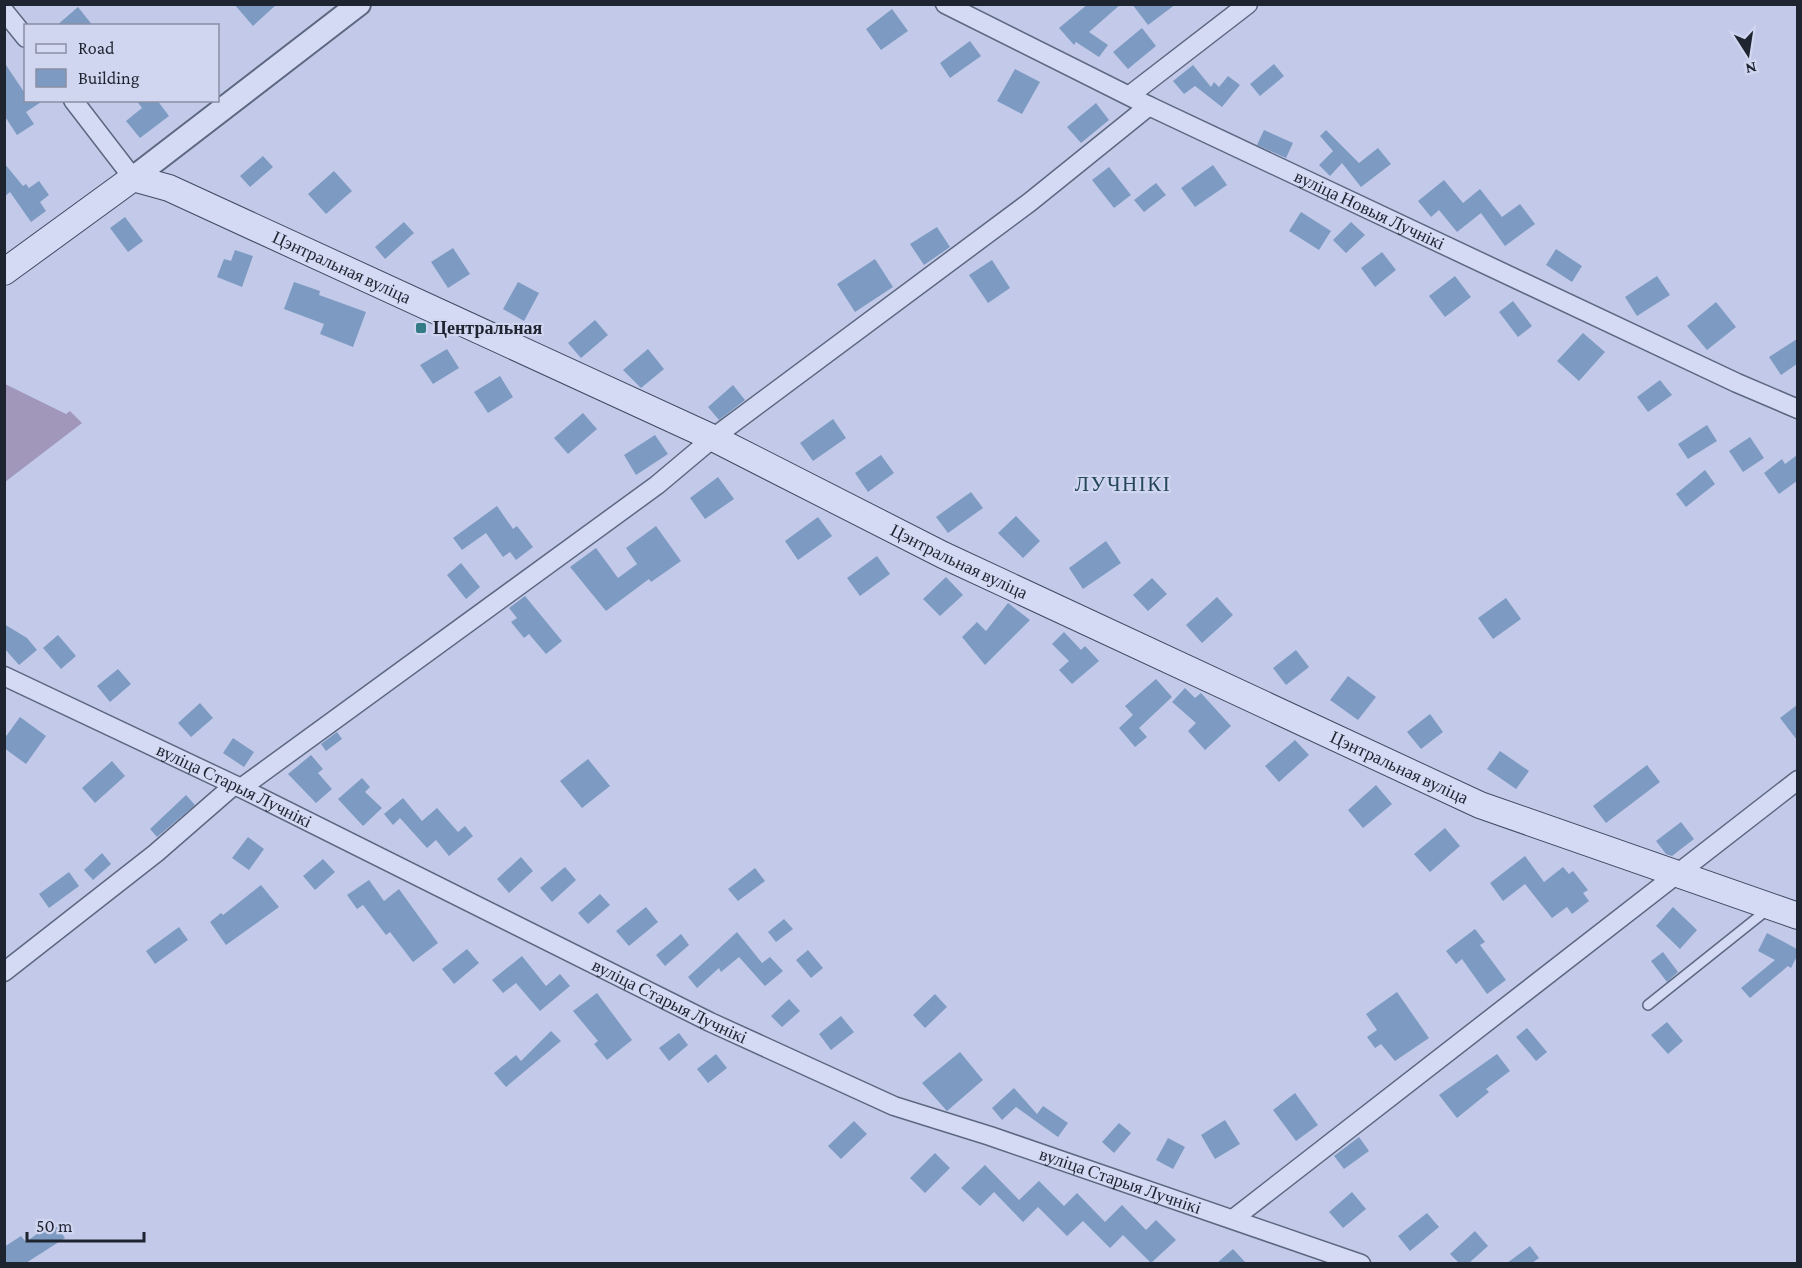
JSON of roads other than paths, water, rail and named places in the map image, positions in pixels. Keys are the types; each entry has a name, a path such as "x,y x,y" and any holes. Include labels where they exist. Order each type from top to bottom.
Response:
{"main road":[{"path":"4,272 133,178"},
{"name":"Цэнтральная вуліца","path":"133,178 169,188 713,438 942,555 1480,805 1797,915"}],"street":[{"name":"вуліца Новыя Лучнікі","path":"945,4 1149,106 1726,378 1797,409"},
{"path":"1130,95 1248,4"},
{"path":"75,102 133,178 355,6"},
{"path":"4,11 24,36"},
{"path":"4,972 237,787 657,485 713,438 1030,202 1149,106"},
{"name":"вуліца Старыя Лучнікі","path":"4,676 237,787 710,1022 894,1106 1361,1263"},
{"path":"1233,1219 1797,780"}],"lane":[{"path":"1648,1005 1771,906"}],"place":[{"name":"Центральная","path":"421,328"}],"district":[{"name":"ЛУЧНІКІ","path":"1123,484"}]}
